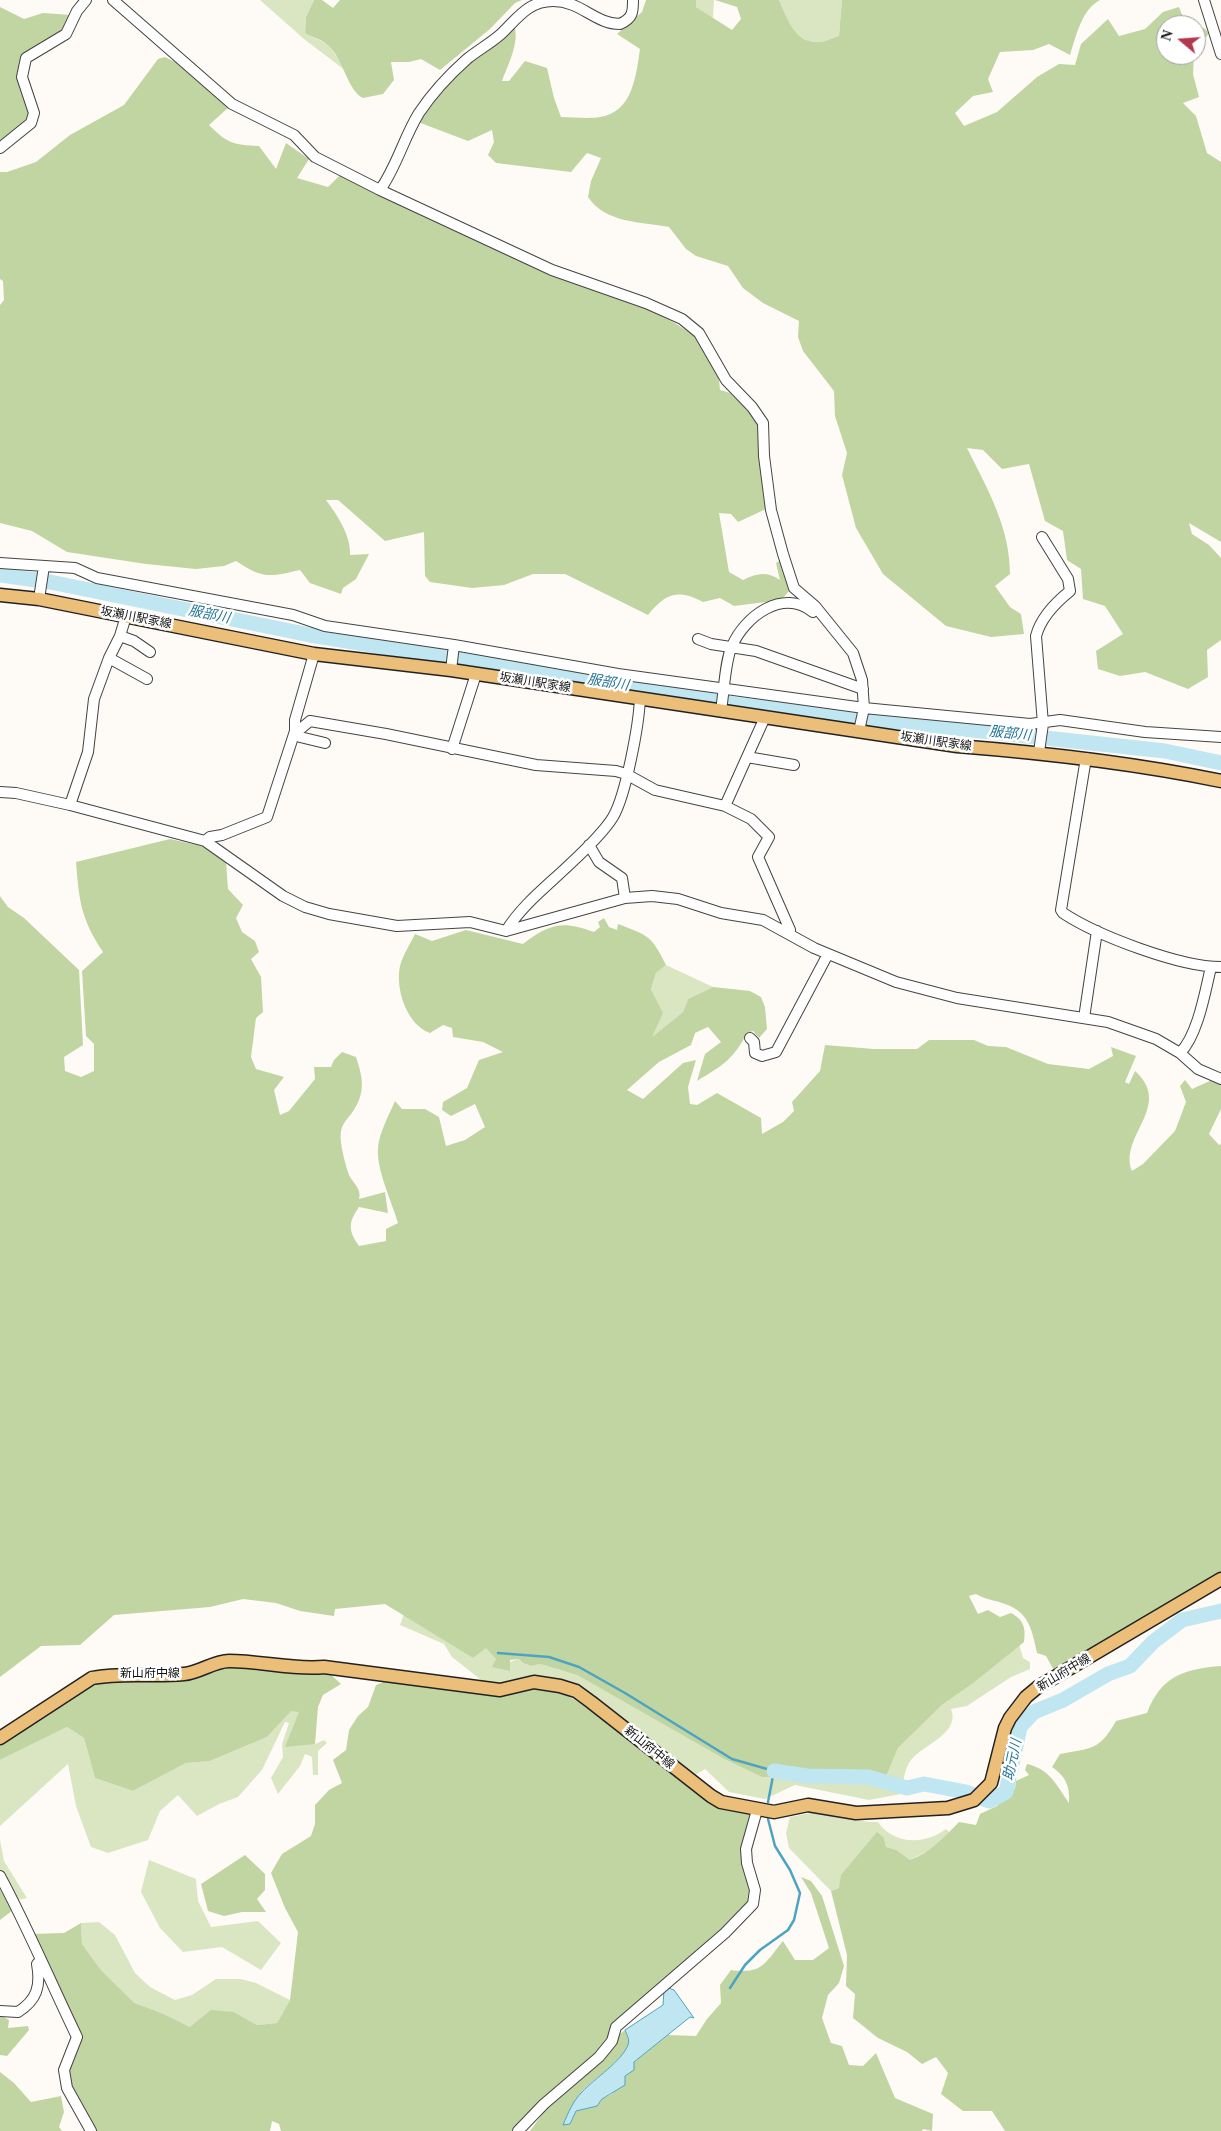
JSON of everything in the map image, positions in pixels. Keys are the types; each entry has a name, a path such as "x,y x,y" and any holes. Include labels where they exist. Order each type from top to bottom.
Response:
{"main road":[{"name":"坂瀬川駅家線","path":"0,595 39,596 126,616 314,654 451,667 476,674 721,708 765,717 860,728 957,746 1039,749 1221,781"},
{"name":"新山府中線","path":"0,1738 92,1678 110,1675 152,1676 187,1674 227,1661 304,1669 324,1667 344,1669 500,1690 534,1682 576,1691 721,1802 774,1812 808,1805 856,1813 948,1808 978,1796 991,1782 1005,1728 1026,1697 1038,1687 1221,1579"}],"street":[{"path":"0,148 30,123 34,113 22,77 26,58 66,34 77,11 86,0"},
{"path":"114,0 232,104 294,135 315,158 552,270 646,303 682,319 699,333 726,380 752,407 763,423 764,456 771,510 794,588 815,606 853,653 863,689 863,710 860,728"},
{"path":"380,190 392,174 418,114 441,83 468,59 501,34 525,10 542,2 563,2 585,8 607,23 620,24 631,16 634,10 633,0"},
{"path":"1204,0 1221,54"},
{"path":"1039,749 1042,727 1036,636 1040,623 1059,599 1070,591 1068,579 1042,537"},
{"path":"0,563 44,568 75,568 97,578 293,615 325,626 454,645 618,674 863,710 1042,727 1060,720 1145,732 1221,737"},
{"path":"39,596 44,568"},
{"path":"721,708 731,648 742,626 776,603 791,601 804,604 827,621"},
{"path":"70,805 88,752 94,699 109,658 120,636 126,616"},
{"path":"120,636 150,652"},
{"path":"698,639 711,644 756,652 863,689"},
{"path":"451,667 454,645"},
{"path":"205,841 210,837 222,835 267,817 295,731 295,720 314,654"},
{"path":"109,658 147,679"},
{"path":"452,749 476,674"},
{"path":"506,931 515,916 613,818 622,798 639,718 640,698"},
{"path":"725,806 746,757 759,735 765,717"},
{"path":"295,731 298,731 310,721 386,734 536,765 626,774 655,790 725,806 751,819 769,837 758,857 790,930 788,933"},
{"path":"295,731 300,737 325,743"},
{"path":"746,757 794,765"},
{"path":"1086,758 1061,910 1069,917 1125,944 1216,967 1187,1046 1180,1052"},
{"path":"0,792 16,793 70,805 205,841 283,896 329,914 397,926 470,922 506,931 625,898 652,896 678,900 721,913 763,920 828,954 896,982 957,998 1108,1022 1132,1030 1180,1052 1198,1069 1221,1079"},
{"path":"589,844 599,862 622,878 625,898"},
{"path":"1084,1018 1098,931"},
{"path":"750,1038 754,1042 754,1053 762,1056 776,1052 828,954"},
{"path":"518,2131 538,2109 599,2057 612,2041 616,2027 725,1933 753,1904 754,1890 747,1863 746,1849 757,1810"},
{"path":"0,1876 19,1910 40,1961 77,2037 64,2070 67,2088 91,2131"},
{"path":"0,2011 18,2012 34,1999 39,1982 37,1964 40,1961"}],"green space":[{"path":"260,0 314,0 306,17 305,33 329,45 346,71 304,39"},
{"path":"314,0 322,0 333,8 340,0 522,0 515,3 490,29 440,70 421,59 409,62 391,62 394,80 383,94 363,98 353,89 338,59 329,46 305,33 306,17"},
{"path":"646,0 696,0 696,7 732,30 741,19 737,7 715,0 779,0 796,33 808,41 819,42 839,36 842,0 1100,0 1084,16 1070,55 1049,44 1033,50 1000,52 988,79 993,92 973,96 955,113 964,126 997,112 1037,77 1059,64 1075,65 1081,44 1108,19 1119,36 1145,29 1156,19 1156,65 1193,65 1193,74 1199,97 1183,103 1196,116 1207,153 1221,162 1221,542 1189,523 1192,534 1209,545 1221,558 1221,640 1207,650 1208,677 1188,689 1145,672 1120,676 1098,669 1096,651 1123,634 1105,606 1083,599 1081,569 1067,560 1063,531 1045,521 1029,464 1002,469 983,450 967,448 996,508 1002,524 1009,557 1010,574 995,586 1010,607 1021,614 1024,634 991,637 946,626 883,574 856,528 842,475 847,453 835,416 834,391 803,351 798,337 799,321 763,303 743,288 728,266 696,256 686,249 669,227 624,220 614,217 595,206 588,197 591,181 601,158 587,153 571,172 496,163 488,155 494,142 492,130 468,141 418,122 427,94 498,32 511,18 516,33 514,50 502,81 509,81 525,61 547,68 554,98 561,117 595,118 611,114 620,108 631,91 640,49 617,34 642,12"},
{"path":"696,0 714,0 713,18 696,7"},
{"path":"779,0 842,0 839,36 819,42 808,41 802,38 792,27"},
{"path":"0,7 24,19 43,13 71,15 62,34 26,54 29,117 26,125 0,148"},
{"path":"1179,7 1182,15 1160,15 1163,12"},
{"path":"165,57 179,64 228,108 209,125 231,142 259,146 276,169 286,143 309,159 297,178 328,187 340,175 649,310 687,331 706,349 713,361 718,374 720,390 730,393 758,421 766,509 738,522 731,514 719,513 729,572 743,580 766,574 780,580 776,563 782,559 790,590 781,600 734,606 720,598 703,602 686,595 673,595 661,602 648,615 565,574 533,574 504,585 472,588 430,582 425,576 424,532 385,541 338,500 326,500 346,533 350,555 369,554 356,579 343,588 341,594 310,583 300,570 266,575 253,571 236,561 224,566 196,569 146,564 67,552 32,531 0,523 0,305 4,300 3,281 0,279 0,172 7,172 36,162 70,135 124,105 158,59"},
{"path":"170,839 202,846 226,862 228,889 243,905 236,918 242,932 255,941 259,952 251,959 261,977 263,1012 256,1018 251,1057 256,1069 284,1077 274,1090 280,1115 289,1111 315,1079 314,1067 331,1067 334,1060 342,1052 356,1057 360,1070 362,1089 358,1101 341,1130 342,1150 349,1175 357,1186 360,1195 359,1199 385,1192 388,1213 359,1207 351,1222 351,1231 359,1246 386,1241 386,1229 398,1223 379,1166 378,1156 380,1136 395,1101 402,1109 425,1109 439,1117 446,1146 465,1140 485,1127 475,1104 451,1116 442,1110 443,1102 467,1088 479,1060 503,1052 483,1042 453,1037 452,1028 443,1025 430,1033 422,1029 409,1014 401,995 399,975 403,958 415,934 432,941 466,930 523,944 548,928 556,926 573,926 594,932 600,927 598,922 604,918 609,927 617,930 618,924 643,934 657,948 666,965 656,973 651,990 663,1013 652,1037 683,1012 688,999 713,987 750,991 761,997 765,1007 767,1029 759,1038 753,1031 747,1033 737,1050 721,1066 697,1081 705,1054 721,1042 708,1027 695,1033 691,1045 659,1062 627,1090 643,1099 683,1063 696,1060 688,1087 690,1104 697,1105 717,1093 761,1118 762,1134 783,1122 794,1111 792,1102 820,1071 825,1045 874,1049 917,1049 929,1040 974,1040 988,1046 1006,1047 1048,1064 1089,1069 1113,1056 1111,1047 1136,1056 1125,1082 1129,1084 1135,1071 1145,1084 1149,1096 1143,1121 1132,1146 1130,1158 1132,1171 1143,1164 1175,1131 1186,1102 1180,1086 1185,1080 1192,1089 1212,1080 1221,1085 1221,1109 1209,1134 1219,1145 1221,1144 1221,1575 1056,1674 1046,1656 1037,1653 1031,1629 1019,1612 1013,1607 976,1594 969,1596 978,1614 988,1610 1000,1617 1011,1613 1019,1619 1025,1633 1024,1642 972,1684 942,1705 898,1748 886,1777 846,1780 762,1777 724,1759 577,1675 540,1664 531,1666 519,1659 510,1660 510,1671 492,1667 496,1659 486,1648 473,1658 385,1604 335,1609 334,1616 300,1611 276,1603 243,1599 210,1607 114,1615 80,1645 41,1646 0,1677 0,896 8,907 24,918 79,970 83,1045 64,1057 65,1071 81,1077 94,1071 94,1044 86,1036 82,971 103,952 90,930 82,909 76,862"},
{"path":"666,965 713,987 688,999 683,1012 651,1038 651,991 656,973"},
{"path":"404,1614 473,1658 486,1647 496,1659 493,1667 519,1659 531,1666 540,1664 577,1675 724,1759 762,1777 826,1779 886,1777 898,1748 942,1705 972,1684 1019,1644 1023,1658 1030,1662 1030,1669 1011,1677 967,1706 951,1709 953,1717 951,1725 946,1732 917,1754 909,1763 905,1772 901,1794 869,1800 795,1785 765,1799 729,1792 705,1769 694,1776 575,1684 544,1676 503,1684 481,1683 480,1679 452,1657 444,1644 400,1625"},
{"path":"237,1666 327,1671 341,1684 323,1695 318,1707 315,1744 285,1747 299,1712 291,1711 267,1737 210,1761 186,1763 133,1791 95,1778 84,1738 67,1727 0,1760 0,1740 87,1685"},
{"path":"1221,1666 1221,2131 1005,2131 992,2111 963,2111 941,2094 948,2073 936,2057 922,2064 907,2052 878,2038 853,2018 855,1994 846,1986 847,1955 831,1891 839,1888 841,1875 877,1832 884,1838 886,1847 897,1850 910,1860 917,1857 936,1844 959,1822 976,1825 980,1814 997,1806 1015,1788 1016,1781 1029,1775 1025,1770 1027,1764 1035,1766 1047,1774 1069,1803 1069,1792 1066,1782 1061,1774 1052,1767 1060,1754 1087,1749 1099,1743 1116,1721 1147,1713 1159,1690 1175,1677 1196,1669"},
{"path":"393,1678 502,1692 534,1685 554,1688 587,1707 693,1788 752,1816 744,1847 752,1889 751,1901 693,1959 616,2025 598,2051 541,2100 514,2131 281,2131 279,2124 272,2121 270,2131 93,2131 65,2073 79,2036 31,1934 64,1933 81,1923 82,1944 101,1970 134,2003 164,2014 190,2027 211,2010 234,2012 257,2025 277,2023 290,2000 298,1932 285,1908 271,1873 282,1854 311,1836 315,1824 315,1805 329,1790 342,1783 333,1760 346,1750 349,1730 358,1716 368,1707 376,1685"},
{"path":"291,1710 299,1711 315,1744 324,1740 327,1743 318,1751 318,1775 313,1775 312,1757 305,1754 300,1766 278,1794 271,1778 283,1757 282,1744 289,1723 285,1722 262,1770 238,1797 219,1804 197,1816 178,1795 160,1811 148,1840 108,1853 91,1847 76,1806 68,1764 0,1826 0,1760 67,1727 84,1738 95,1778 133,1791 186,1763 210,1761 267,1737"},
{"path":"811,1813 878,1822 885,1830 901,1839 919,1840 929,1838 946,1829 949,1832 937,1846 910,1860 897,1850 886,1847 884,1838 839,1888 831,1891 789,1848 786,1833 790,1817"},
{"path":"0,1840 4,1861 27,1898 18,1900 0,1870"},
{"path":"245,1855 265,1874 265,1890 257,1899 266,1912 242,1912 224,1916 208,1911 201,1884"},
{"path":"149,1860 196,1879 198,1901 211,1927 258,1921 281,1943 261,1970 222,1947 183,1952 160,1928 141,1892"},
{"path":"801,1877 811,1881 822,1896 844,1966 839,1983 828,1995 822,2018 831,2043 842,2046 849,2065 863,2066 876,2053 895,2098 933,2114 932,2131 923,2129 922,2131 530,2131 546,2109 592,2070 616,2037 625,2030 629,2041 625,2051 582,2091 571,2107 563,2125 570,2124 576,2111 597,2106 602,2099 612,2094 634,2062 668,2035 696,2036 721,2003 720,1985 731,1970 757,1969 767,1961 783,1941 795,1960 813,1960 829,1948 811,1893"},
{"path":"0,1889 13,1910 0,1920"},
{"path":"99,1922 115,1935 135,1973 150,1987 175,2000 192,1995 216,1979 241,1979 256,1983 290,2000 277,2023 257,2025 234,2012 190,2027 164,2014 134,2004 101,1970 82,1944 81,1923"},
{"path":"0,2015 9,2020 8,2028 28,2026 29,2030 7,2056 0,2055"},
{"path":"0,2072 14,2083 31,2102 61,2096 64,2112 59,2127 62,2131 0,2131"}],"water":[{"path":"669,1988 674,1990 694,2018 690,2017 634,2062 634,2070 625,2076 625,2085 602,2099 597,2106 576,2111 570,2124 563,2125 571,2107 579,2096 625,2051 629,2041 625,2030 663,2005 664,1990"}],"waterway":[{"name":"服部川","path":"0,575 50,582 310,635 733,704 1165,751 1221,763"},
{"name":"助元川","path":"774,1771 807,1776 868,1777 907,1788 924,1784 966,1792 989,1801 1006,1792 1020,1727 1034,1712 1063,1700 1108,1674 1130,1666 1153,1642 1182,1620 1221,1611"},
{"path":"498,1653 549,1657 579,1667 732,1759 774,1771 768,1802"},
{"path":"730,1988 745,1965 760,1950 788,1930 794,1920 800,1893 790,1870 775,1846 768,1819"}]}
